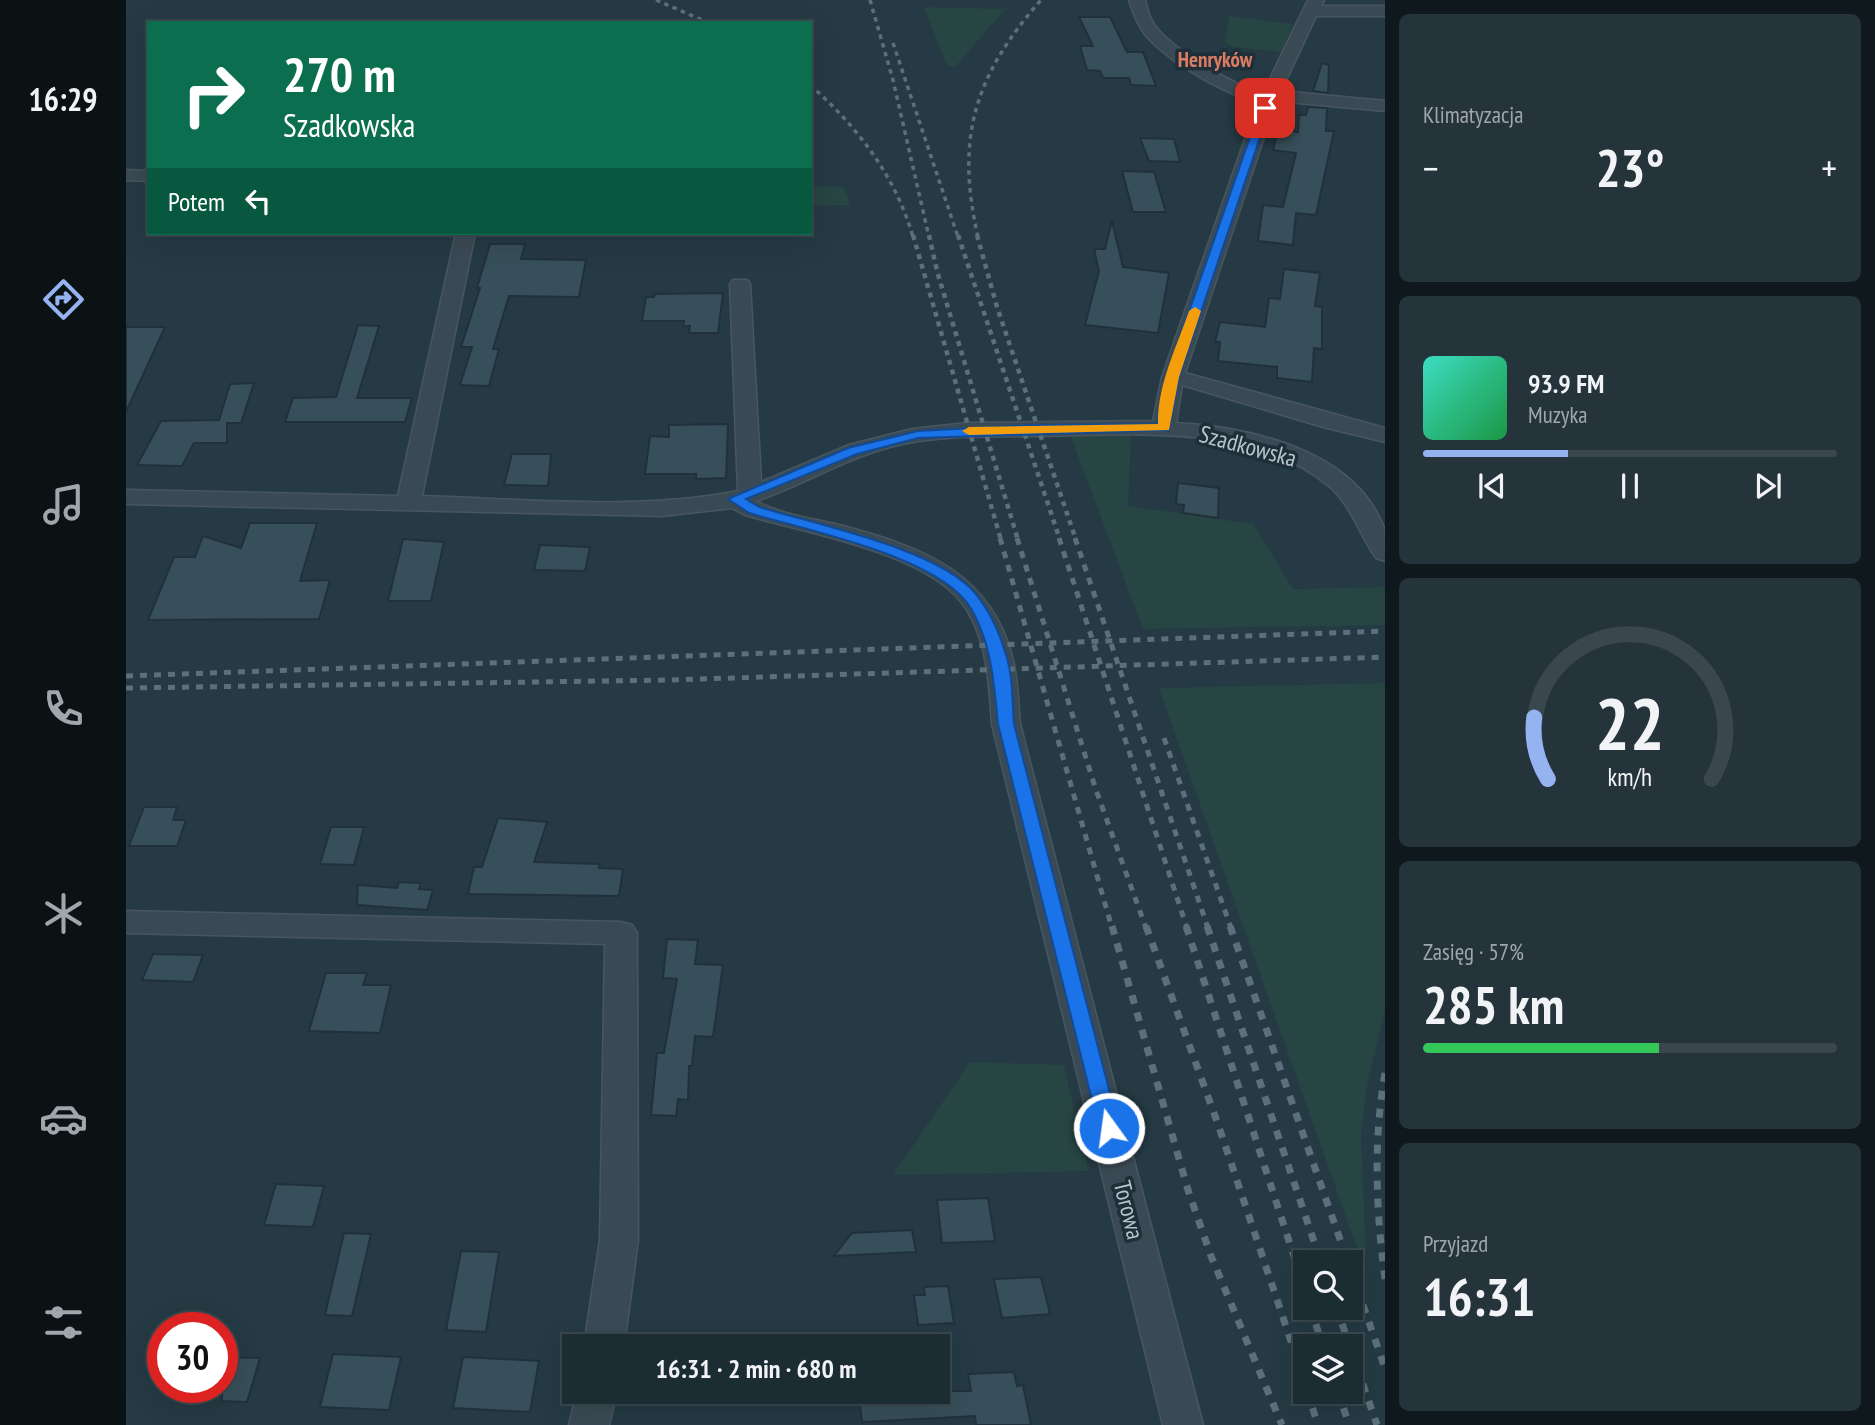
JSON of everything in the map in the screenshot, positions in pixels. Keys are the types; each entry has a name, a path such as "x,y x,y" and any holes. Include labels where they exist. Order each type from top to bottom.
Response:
{"street":[{"path":"1136,0 1144,22 1158,40 1216,80 1250,95 1385,106"},
{"path":"1165,428 1164,414 1173,377 1270,97 1313,5 1385,11"},
{"path":"126,175 147,176"},
{"path":"409,503 465,235"},
{"path":"740,284 742,497"},
{"path":"1173,377 1210,383 1309,418 1385,435"},
{"name":"Szadkowska","path":"126,497 648,510 702,506 742,497 852,451 918,435 1032,429 1165,428 1200,430 1238,438 1311,463 1333,477 1349,492 1385,553"},
{"name":"Torowa","path":"742,497 754,510 889,549 929,566 968,594 990,632 999,656 1006,724 1183,1425"},
{"path":"126,922 621,933 619,1240 606,1334"},
{"path":"589,1425 594,1404"}],"green space":[{"path":"924,7 1005,9 955,67 947,65"},
{"path":"1229,16 1293,24 1281,52 1233,47 1225,42"},
{"path":"812,186 844,187 850,205 812,205"},
{"path":"1131,433 1128,506 1253,524 1293,589 1385,587 1385,625 1143,629 1070,435"},
{"path":"1385,683 1385,1011 1367,1085 1361,1136 1366,1255 1363,1255 1363,1250 1358,1250 1159,688"},
{"path":"970,1062 1064,1065 1088,1171 893,1175"}],"building":[{"path":"1079,17 1110,17 1127,52 1143,52 1156,86 1131,85 1129,78 1103,78 1100,71 1087,70 1080,46 1093,46"},
{"path":"1322,63 1329,65 1328,93 1313,91"},
{"path":"1308,107 1327,108 1326,131 1334,131 1316,215 1296,213 1293,245 1258,241 1263,205 1283,207 1296,153 1273,150 1278,129 1298,132 1299,115 1306,115"},
{"path":"1140,138 1174,139 1180,162 1149,161"},
{"path":"1122,171 1154,172 1166,212 1133,212"},
{"path":"1112,221 1123,267 1169,273 1158,333 1085,325 1099,271 1094,249 1105,249"},
{"path":"490,244 525,244 521,259 586,260 579,297 509,296 493,349 499,349 489,386 460,385 472,347 461,347 480,288 477,288"},
{"path":"1284,269 1320,273 1315,306 1322,307 1322,349 1314,348 1312,382 1277,378 1277,367 1218,361 1220,342 1215,342 1220,322 1265,327 1269,298 1280,299"},
{"path":"723,293 718,333 689,333 690,326 683,326 684,321 642,321 646,297 654,297 655,294"},
{"path":"358,325 379,326 357,398 412,398 405,422 285,422 293,398 336,397"},
{"path":"126,327 165,327 126,412"},
{"path":"254,383 241,423 227,423 227,443 194,443 182,466 137,465 161,421 219,420 230,384"},
{"path":"728,424 726,478 696,479 696,474 645,474 650,436 669,437 669,425"},
{"path":"512,454 551,454 548,486 504,485"},
{"path":"1178,483 1219,488 1218,518 1183,513 1184,505 1176,504"},
{"path":"250,523 317,523 300,581 330,580 319,619 148,620 174,557 195,557 203,536 241,548"},
{"path":"403,539 444,542 431,601 388,601"},
{"path":"540,545 590,547 585,571 534,570"},
{"path":"144,807 177,807 173,820 186,820 177,846 129,846"},
{"path":"498,818 547,822 534,862 600,864 599,868 623,869 619,896 468,894 474,867 482,867"},
{"path":"331,827 364,827 354,865 320,864"},
{"path":"399,882 421,883 419,889 433,890 427,910 357,905 358,885 397,888"},
{"path":"667,939 698,940 695,964 723,965 713,1037 695,1036 692,1066 689,1066 688,1100 678,1099 676,1116 651,1115 657,1053 664,1053 677,979 663,978"},
{"path":"153,954 203,955 193,982 142,980"},
{"path":"326,973 367,973 363,985 391,985 380,1033 309,1031"},
{"path":"276,1184 324,1186 313,1227 264,1225"},
{"path":"988,1198 995,1241 942,1243 937,1200"},
{"path":"912,1230 916,1252 834,1256 852,1233"},
{"path":"344,1233 371,1234 352,1316 325,1315"},
{"path":"461,1251 499,1252 486,1332 446,1330"},
{"path":"1041,1277 1050,1314 1002,1318 994,1279"},
{"path":"948,1286 954,1323 918,1325 914,1295 925,1295 924,1287"},
{"path":"333,1354 401,1357 389,1410 320,1407"},
{"path":"238,1357 260,1358 247,1402 238,1402"},
{"path":"463,1357 539,1361 530,1412 453,1408"},
{"path":"1014,1372 1017,1386 1023,1385 1031,1425 976,1425 975,1416 862,1422 860,1404 950,1404 950,1391 971,1391 968,1374"}],"railway":[{"path":"656,0 704,21"},
{"path":"870,0 893,80 929,237"},
{"path":"978,237 971,201 969,168 970,138 976,109 1000,55 1041,0"},
{"path":"893,43 958,237"},
{"path":"812,87 844,118 873,154 896,194 913,237"},
{"path":"913,235 1001,540"},
{"path":"929,235 937,271 1018,540"},
{"path":"958,235 1060,540"},
{"path":"977,235 997,307 1076,540"},
{"path":"1000,538 1030,644"},
{"path":"1017,538 1050,643"},
{"path":"1059,538 1093,641"},
{"path":"1075,538 1110,641"},
{"path":"1110,641 1385,631"},
{"path":"1050,643 1093,641"},
{"path":"1093,641 1101,666"},
{"path":"1093,641 1110,641"},
{"path":"1110,641 1119,666"},
{"path":"1030,644 1050,643"},
{"path":"1050,643 1058,668"},
{"path":"126,676 1030,644"},
{"path":"1030,644 1037,668"},
{"path":"1119,666 1385,657"},
{"path":"1058,668 1101,666"},
{"path":"1101,666 1187,928"},
{"path":"1101,666 1119,666"},
{"path":"1119,666 1208,928"},
{"path":"126,688 670,680 1037,668"},
{"path":"1037,668 1112,928"},
{"path":"1037,668 1058,668"},
{"path":"1058,668 1096,790 1146,928"},
{"path":"1164,738 1231,928"},
{"path":"1112,926 1188,1190 1211,1256 1282,1425"},
{"path":"1146,926 1219,1127 1293,1347"},
{"path":"1186,926 1293,1253"},
{"path":"1207,926 1317,1250"},
{"path":"1230,926 1344,1250"},
{"path":"1385,1073 1377,1150 1385,1279"},
{"path":"1363,1305 1385,1368"},
{"path":"1314,1320 1319,1334"},
{"path":"1341,1320 1346,1334"},
{"path":"1363,1385 1377,1425"},
{"path":"1311,1404 1318,1425"},
{"path":"1342,1404 1349,1425"}],"slow traffic":[{"path":"969,431 1165,428 1164,414 1173,377 1195,311"}],"district":[{"name":"Henryków","path":"1215,59"}],"route":[{"path":"1109,1128 1006,724 999,656 979,610 968,594 947,577 908,556 754,510 735,499 852,451 918,435 1032,429 1165,428 1164,414 1173,377 1265,108"}]}
